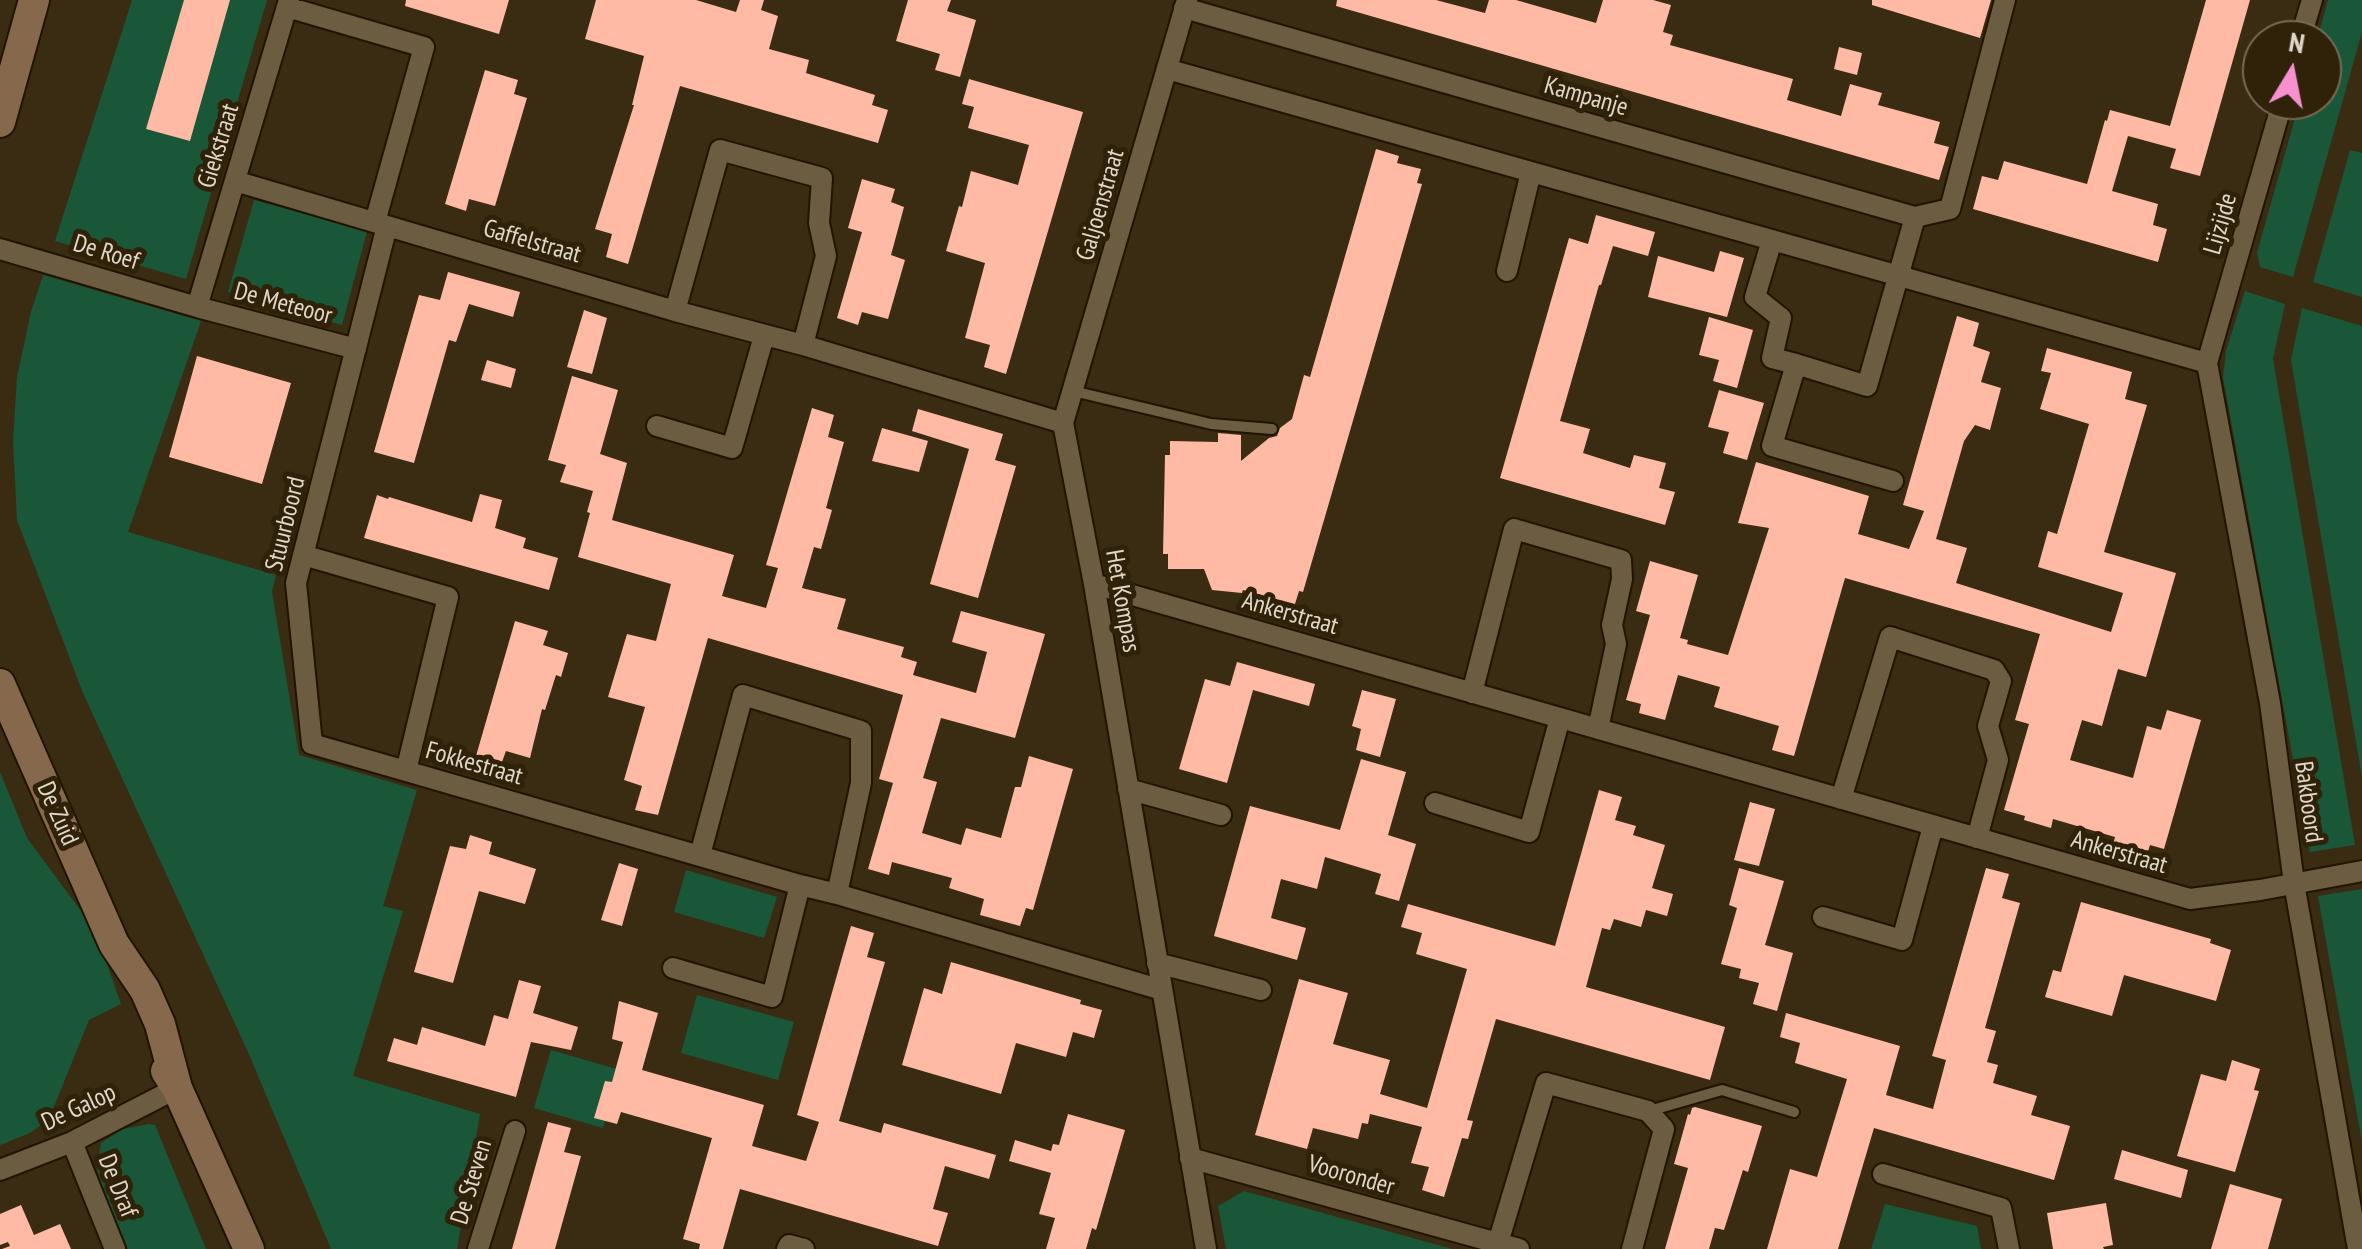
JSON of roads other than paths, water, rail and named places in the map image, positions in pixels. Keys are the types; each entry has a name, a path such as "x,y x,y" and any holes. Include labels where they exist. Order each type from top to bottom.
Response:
{"street":[{"path":"0,122 34,0"},
{"path":"1772,240 1755,297 1782,318 1772,358 1867,386 1915,217 1950,209 2005,0"},
{"path":"288,3 424,47 381,224"},
{"name":"Giekstraat","path":"198,307 288,3"},
{"name":"Kampanje","path":"1186,4 1915,217"},
{"name":"Galjoenstraat","path":"1063,423 1186,4"},
{"path":"1166,69 2207,363"},
{"name":"Lijzijde","path":"2207,363 2277,120"},
{"path":"675,310 720,150 822,178 819,223 826,256 803,344"},
{"path":"1507,271 1531,172"},
{"name":"Gaffelstraat","path":"235,181 1063,423"},
{"name":"Stuurboord","path":"381,224 356,350 296,582 312,744 406,771"},
{"name":"De Roef","path":"0,249 198,307"},
{"name":"De Meteoor","path":"198,307 356,350"},
{"path":"656,426 732,448 764,336"},
{"name":"Bakboord","path":"2207,363 2270,703 2294,883 2358,1249"},
{"path":"1796,364 1772,446 1893,481"},
{"name":"Het Kompas","path":"1063,423 1094,584 1206,1249"},
{"path":"1472,693 1514,529 1621,560 1622,579 1612,625 1616,644 1598,729"},
{"name":"Fokkestraat","path":"303,555 448,597 406,771 1162,990"},
{"name":"Ankerstraat","path":"1094,584 2190,899 2362,871"},
{"path":"1841,799 1890,637 1994,670 2001,682 1988,726 1998,760 1977,838"},
{"name":"De Zuid","path":"0,684 114,944 145,990 160,1024 177,1088 249,1249"},
{"path":"700,855 743,695 861,731 861,783 837,894"},
{"path":"1435,803 1529,832 1560,718"},
{"path":"1128,789 1222,815"},
{"path":"1822,917 1902,940 1933,826"},
{"path":"673,968 772,997 800,885"},
{"path":"1157,963 1260,990"},
{"name":"Vooronder","path":"1190,1158 1508,1246 1546,1083 1648,1112"},
{"name":"De Galop","path":"0,1170 72,1142 177,1088"},
{"path":"1632,1249 1664,1129 1648,1112"},
{"name":"De Steven","path":"478,1249 515,1130"},
{"name":"De Draf","path":"72,1142 115,1249"},
{"path":"1883,1174 2001,1208 2008,1249"},
{"path":"787,1249 788,1244 804,1249"}],"lane":[{"path":"1072,391 1211,424 1272,428"},
{"path":"1648,1112 1722,1090 1794,1112"}]}
